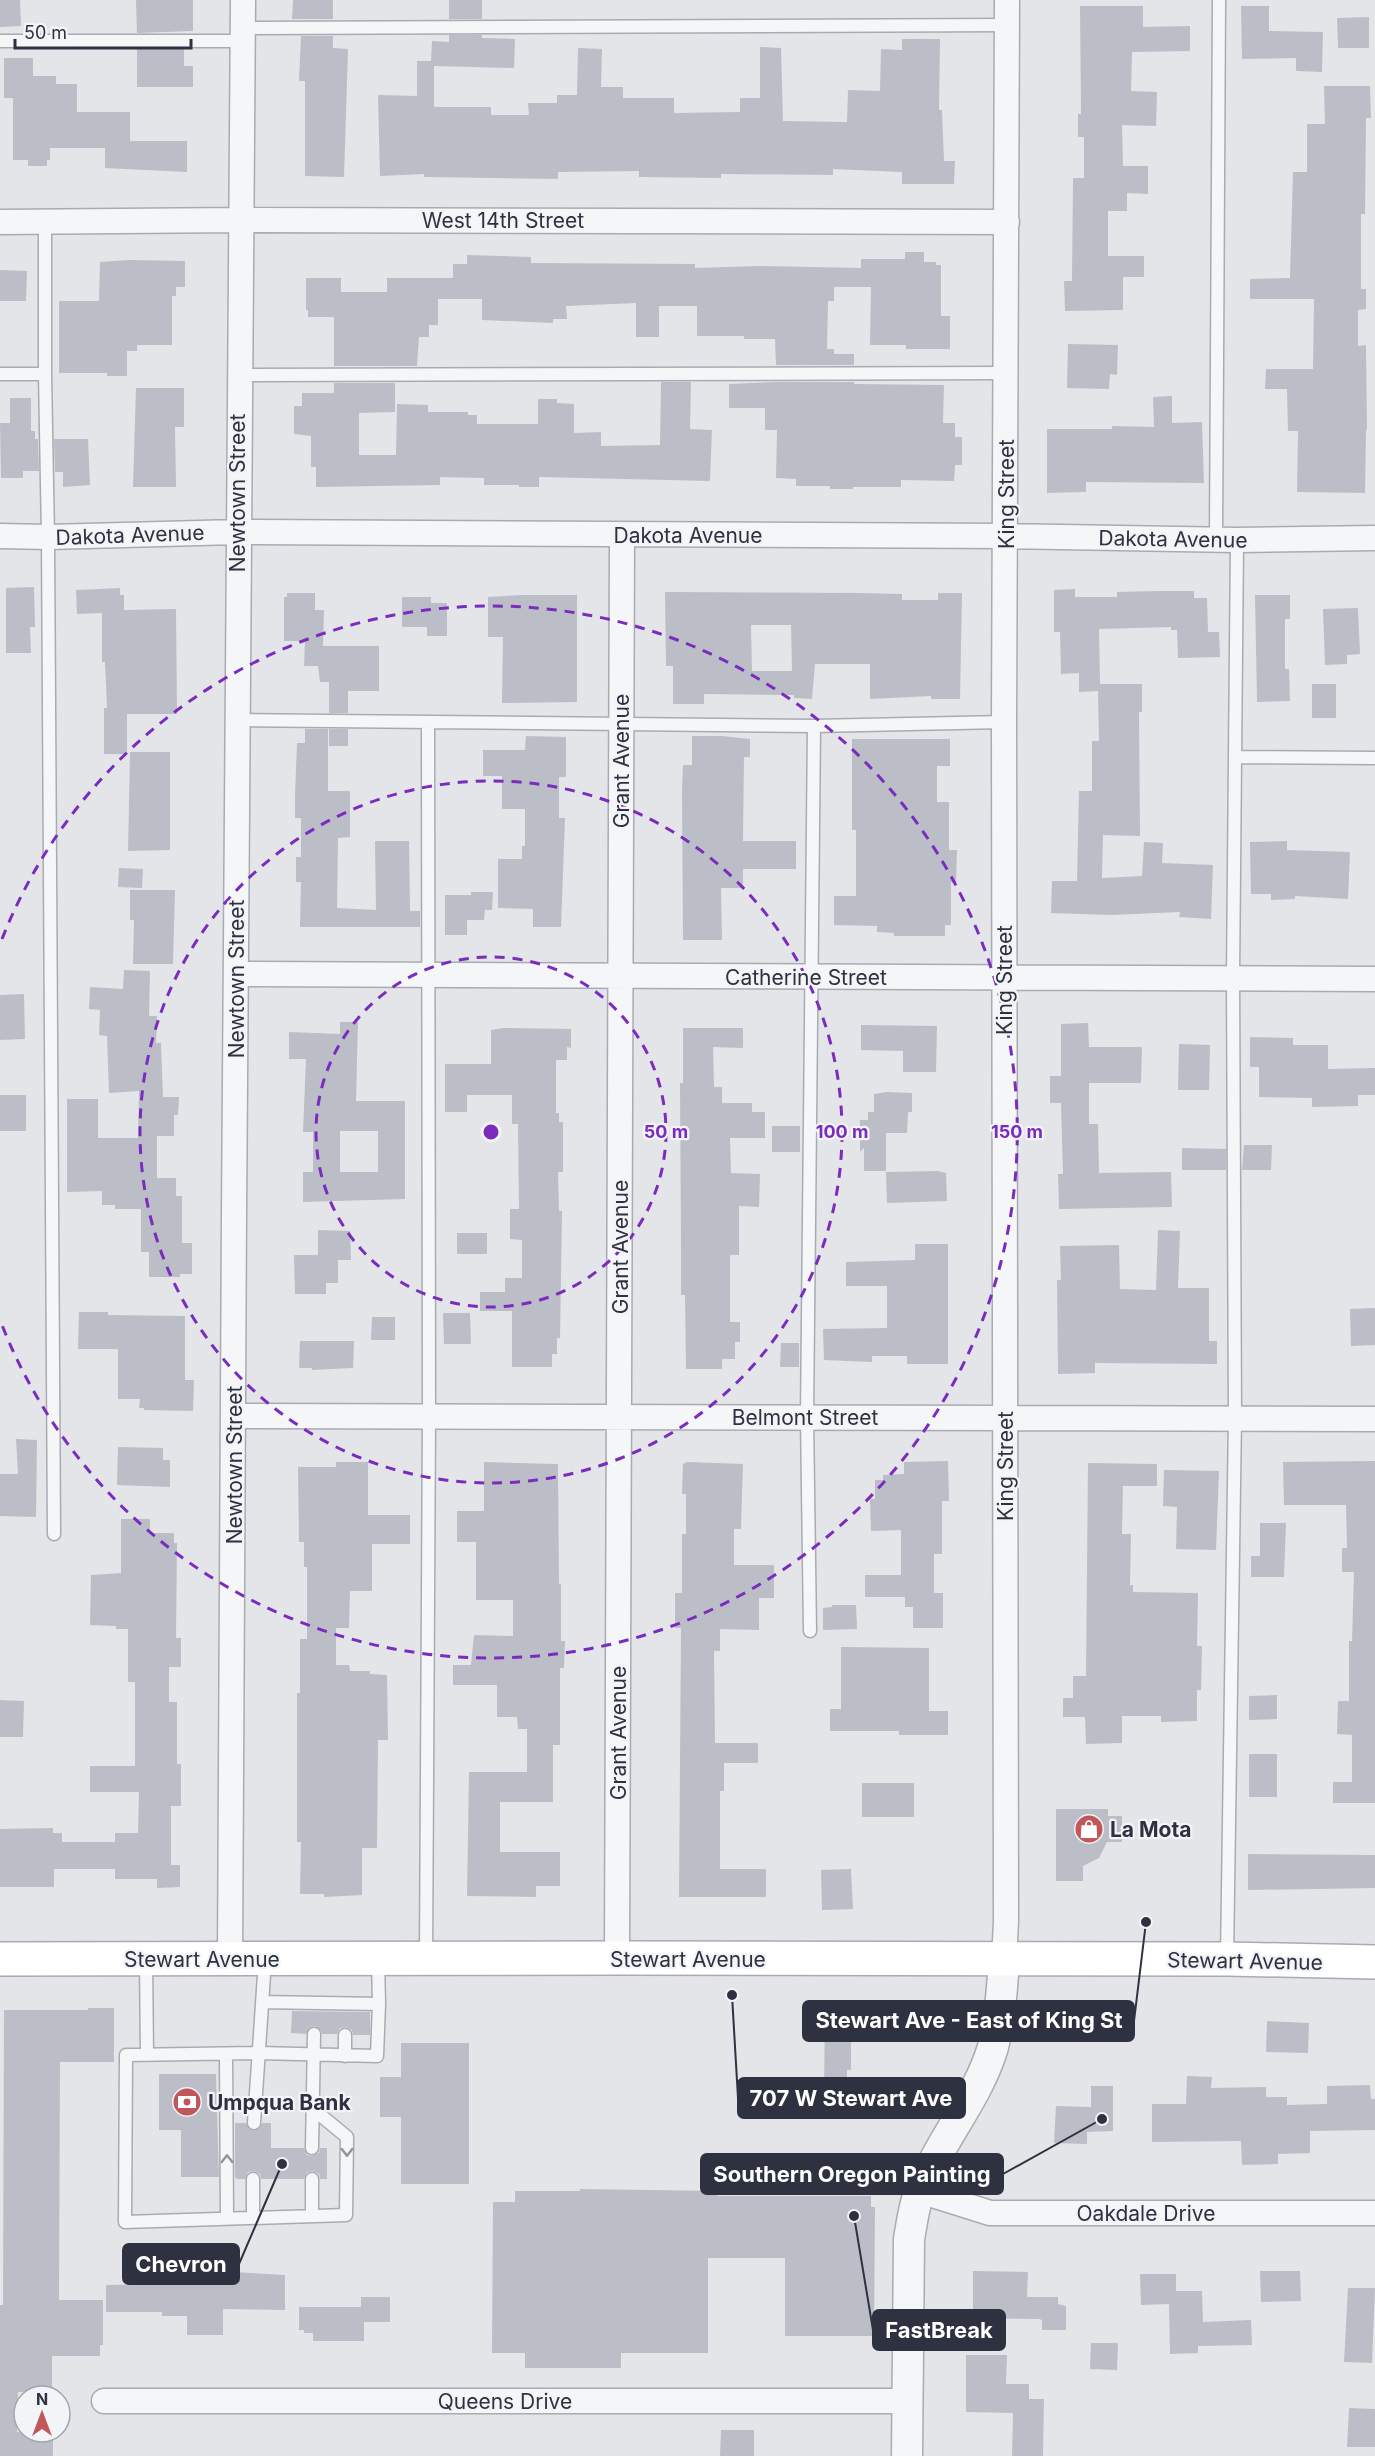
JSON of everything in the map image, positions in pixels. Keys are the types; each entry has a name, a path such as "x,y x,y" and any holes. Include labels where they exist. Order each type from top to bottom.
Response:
{"main road":[{"name":"Stewart Avenue","path":"0,1959 1227,1959 1375,1962"}],"street":[{"name":"Newtown Street","path":"230,1959 237,974 237,375 243,0"},
{"name":"King Street","path":"1004,1960 1004,722 1007,0"},
{"name":"West 14th Street","path":"0,222 239,220 1007,222"},
{"name":"Dakota Avenue","path":"0,536 48,537 237,532 1375,538"},
{"name":"Grant Avenue","path":"617,1958 622,535"},
{"name":"Catherine Street","path":"237,974 1375,979"},
{"name":"Belmont Street","path":"234,1416 1375,1419"},
{"path":"907,2456 909,2239 920,2191 936,2157 975,2088 993,2048 1001,1999 1004,1960"},
{"name":"Oakdale Drive","path":"920,2191 990,2213 1375,2213"},
{"name":"Queens Drive","path":"104,2401 907,2402"}],"lane":[{"path":"1218,0 1227,539 1237,757 1233,977 1235,1417 1227,1959"},
{"path":"0,41 243,35 1008,25"},
{"path":"45,222 54,1534"},
{"path":"237,375 1007,373"},
{"path":"0,374 45,374"},
{"path":"237,720 814,726 1004,722"},
{"path":"426,1958 430,974 428,722"},
{"path":"810,1631 807,1418 814,726"},
{"path":"1237,757 1375,758"},
{"path":"146,1959 147,2055"},
{"path":"254,2124 265,1959"},
{"path":"314,2109 347,2137 346,2215 124,2222 126,2055 259,2053 377,2056 378,1959"},
{"path":"262,2002 344,2007 379,2004"},
{"path":"312,2148 314,2034"},
{"path":"345,2035 345,2056"},
{"path":"226,2054 227,2218"},
{"path":"253,2179 253,2217"},
{"path":"312,2179 312,2216"}],"building":[{"path":"0,0 20,0 21,26 0,27"},
{"path":"136,0 193,0 193,31 137,33"},
{"path":"293,0 333,0 333,19 292,19"},
{"path":"449,0 482,0 482,19 449,19"},
{"path":"1080,6 1143,6 1143,27 1190,26 1190,51 1132,52 1131,91 1157,92 1156,126 1122,125 1123,166 1148,166 1148,194 1127,193 1127,211 1108,211 1108,256 1144,256 1144,277 1123,277 1123,310 1065,311 1064,281 1072,281 1073,178 1084,178 1084,137 1078,137 1078,114 1081,114"},
{"path":"1241,6 1269,6 1269,31 1323,32 1322,72 1296,71 1296,58 1242,59"},
{"path":"1369,17 1369,48 1338,48 1337,18"},
{"path":"449,35 482,35 482,38 515,39 514,68 434,66 434,107 491,107 491,115 529,115 528,103 557,103 557,95 577,95 578,48 602,49 601,87 623,87 623,98 674,98 674,113 740,112 740,98 760,98 760,47 781,48 783,121 847,122 848,90 880,91 881,49 902,50 902,39 940,39 939,110 942,110 944,161 955,161 954,184 902,184 902,172 833,169 833,175 721,174 721,178 639,177 639,171 558,172 558,179 424,177 424,174 380,176 378,95 417,96 417,61 431,61 432,41 449,42"},
{"path":"301,36 333,36 333,48 348,49 344,177 305,176 305,81 299,81"},
{"path":"137,49 184,49 184,66 193,66 193,87 137,87"},
{"path":"4,58 33,58 33,76 56,76 56,84 77,84 77,112 130,112 130,141 187,141 187,172 105,168 105,148 50,148 50,160 47,160 47,166 28,166 28,160 13,160 13,98 4,98"},
{"path":"1324,86 1370,86 1371,118 1366,118 1365,214 1361,214 1361,289 1366,289 1366,309 1358,310 1358,346 1366,345 1365,493 1297,492 1298,431 1288,431 1287,389 1265,389 1266,369 1313,369 1314,299 1250,299 1250,279 1290,278 1293,172 1307,172 1307,124 1325,124"},
{"path":"905,252 924,252 924,262 936,262 936,265 941,265 941,316 950,316 950,349 906,349 906,345 870,345 871,287 834,287 834,301 828,301 827,349 834,349 834,354 854,354 854,365 776,365 775,339 744,339 744,336 697,336 697,306 659,306 659,337 636,337 636,303 566,306 567,319 553,319 553,323 482,320 482,299 438,299 438,325 429,325 429,337 419,337 417,366 334,366 334,317 308,317 308,310 306,310 306,278 341,278 341,292 387,292 387,278 453,278 453,264 467,264 467,255 531,257 531,263 695,264 695,268 759,266 861,268 861,259 905,259"},
{"path":"185,261 185,287 176,287 176,296 172,296 172,345 137,345 137,351 127,351 127,376 107,376 107,373 59,373 59,301 99,301 100,262"},
{"path":"0,270 27,271 26,301 0,301"},
{"path":"1068,344 1118,345 1117,375 1110,374 1109,389 1067,388"},
{"path":"661,382 691,382 690,429 712,430 710,481 539,477 539,487 519,487 519,485 484,485 484,478 440,477 440,485 316,487 316,467 311,467 311,436 294,434 294,406 302,406 302,393 334,393 334,383 395,383 395,412 359,413 359,455 396,455 397,404 428,405 428,412 468,412 468,415 477,415 477,424 538,424 538,399 557,399 557,403 574,404 574,433 601,432 601,446 660,445"},
{"path":"776,382 944,385 943,423 955,423 955,437 962,437 962,465 955,465 954,481 901,480 901,487 830,489 830,486 796,486 796,479 776,478 777,430 765,430 765,408 729,408 729,384"},
{"path":"136,388 184,388 184,427 175,427 176,487 133,487"},
{"path":"1172,396 1172,423 1202,422 1204,483 1086,482 1086,492 1047,493 1047,429 1154,427 1153,397"},
{"path":"10,398 31,398 31,431 35,431 35,439 38,439 39,471 23,471 23,478 1,478 0,423 10,423"},
{"path":"54,439 88,439 90,485 63,487 63,472 55,472"},
{"path":"34,587 35,627 30,627 31,653 6,653 6,588"},
{"path":"120,588 120,595 124,595 124,610 176,609 177,714 127,714 127,754 104,754 104,708 107,708 105,662 102,662 102,613 77,614 76,590"},
{"path":"1075,589 1075,597 1117,597 1117,592 1194,591 1194,598 1207,598 1208,632 1219,632 1220,657 1178,658 1177,630 1171,630 1171,627 1099,629 1100,684 1142,684 1142,712 1139,712 1140,836 1103,835 1102,878 1142,876 1144,842 1163,843 1162,863 1213,865 1211,919 1179,917 1180,912 1111,915 1051,913 1052,881 1077,881 1079,791 1092,791 1092,741 1099,741 1098,691 1079,692 1079,673 1061,674 1060,632 1054,632 1054,590"},
{"path":"665,592 902,594 902,600 938,600 938,593 962,593 960,699 931,699 931,696 870,699 870,664 815,664 812,699 794,698 794,695 704,694 704,704 673,704 673,666 666,666","holes":["751,625 791,625 792,671 752,671"]},
{"path":"287,593 315,593 315,610 324,610 323,646 379,646 379,691 348,691 348,713 329,713 329,682 320,682 318,666 304,666 305,641 284,641 284,597 287,597"},
{"path":"577,595 577,702 502,703 503,637 488,637 488,597"},
{"path":"1255,595 1290,595 1290,619 1285,619 1285,669 1289,669 1290,701 1257,702"},
{"path":"402,597 431,597 431,603 447,603 447,636 427,636 427,627 402,627"},
{"path":"1358,608 1360,654 1347,655 1347,664 1325,665 1323,609"},
{"path":"1312,684 1336,684 1336,718 1312,718"},
{"path":"305,729 328,729 328,791 350,791 350,837 338,838 337,908 376,910 375,841 409,841 410,911 420,911 420,927 300,927 301,882 296,882 296,857 301,857 301,818 295,818 295,795 297,743 305,743"},
{"path":"329,729 348,729 348,746 329,746"},
{"path":"526,736 566,737 566,777 559,777 559,818 565,818 561,927 533,927 533,909 498,908 498,859 522,859 522,846 525,846 525,809 502,809 502,776 483,776 483,750 525,750"},
{"path":"692,736 750,739 750,757 744,757 743,841 796,841 796,869 743,869 743,888 721,888 722,940 683,940 683,765 692,765"},
{"path":"852,739 950,739 950,766 937,766 937,802 949,802 949,850 957,850 956,882 951,882 951,925 945,925 945,936 894,936 894,933 877,932 877,926 834,925 834,896 856,896 856,830 852,830"},
{"path":"130,752 170,752 170,850 128,851"},
{"path":"1287,841 1287,850 1350,852 1348,899 1295,896 1295,899 1271,900 1271,894 1251,894 1250,842"},
{"path":"119,868 143,869 142,888 118,887"},
{"path":"130,890 175,890 173,964 133,964 134,920 130,920"},
{"path":"471,892 493,892 492,910 485,910 484,920 467,920 467,935 445,935 445,895 471,895"},
{"path":"124,970 150,971 149,1016 157,1016 156,1043 161,1043 163,1097 179,1097 178,1115 174,1115 174,1136 157,1136 157,1178 176,1178 176,1196 182,1196 182,1243 192,1243 192,1274 180,1274 180,1277 149,1277 149,1252 141,1252 141,1209 115,1209 115,1205 102,1205 102,1191 67,1192 67,1099 98,1099 98,1138 138,1138 139,1091 109,1093 107,1036 99,1035 100,1010 89,1009 90,987 123,989"},
{"path":"24,994 25,1039 0,1040 0,995"},
{"path":"340,1022 358,1022 356,1101 405,1101 405,1199 303,1202 303,1172 313,1172 313,1132 303,1132 306,1059 289,1059 289,1032 340,1034","holes":["340,1131 378,1131 378,1172 340,1172"]},
{"path":"1088,1023 1089,1047 1142,1047 1141,1083 1089,1083 1089,1124 1098,1124 1099,1173 1171,1172 1172,1207 1059,1209 1058,1174 1063,1174 1061,1103 1050,1103 1050,1076 1061,1076 1061,1024"},
{"path":"861,1025 937,1026 936,1072 903,1072 903,1051 861,1050"},
{"path":"503,1028 571,1029 571,1048 567,1047 567,1060 556,1060 556,1113 559,1113 559,1122 563,1122 563,1172 558,1172 559,1211 562,1211 560,1338 557,1338 557,1354 552,1354 552,1367 512,1367 512,1311 480,1311 480,1292 505,1292 505,1278 522,1278 522,1240 510,1239 510,1209 519,1209 518,1124 512,1124 512,1095 467,1095 467,1112 445,1112 445,1064 491,1064 491,1030"},
{"path":"683,1028 743,1028 743,1048 713,1047 714,1087 722,1087 722,1103 752,1103 752,1112 765,1112 765,1138 730,1138 731,1173 760,1174 759,1207 739,1206 739,1255 730,1255 730,1322 740,1322 740,1342 735,1342 735,1359 722,1359 722,1369 686,1369 685,1295 681,1295 680,1083 683,1083"},
{"path":"1250,1037 1293,1038 1293,1045 1328,1045 1328,1069 1375,1068 1375,1095 1358,1095 1358,1106 1312,1107 1312,1098 1259,1097 1259,1067 1250,1067"},
{"path":"1179,1044 1210,1045 1209,1090 1178,1090"},
{"path":"912,1093 912,1112 908,1112 907,1133 886,1133 886,1171 864,1171 864,1148 860,1152 860,1120 868,1120 868,1112 874,1112 874,1094"},
{"path":"0,1095 26,1095 26,1131 0,1131"},
{"path":"772,1126 800,1126 800,1152 772,1152"},
{"path":"1244,1145 1272,1145 1271,1170 1242,1170"},
{"path":"1182,1148 1226,1149 1226,1170 1182,1170"},
{"path":"938,1171 946,1173 947,1201 887,1203 886,1172"},
{"path":"318,1230 350,1231 351,1260 338,1260 338,1283 326,1283 326,1294 295,1294 294,1255 318,1255"},
{"path":"1158,1230 1180,1231 1178,1288 1209,1288 1209,1341 1217,1341 1217,1364 1095,1363 1095,1373 1058,1374 1057,1280 1061,1280 1060,1246 1119,1245 1120,1289 1156,1290"},
{"path":"457,1233 487,1233 487,1254 457,1254"},
{"path":"915,1244 948,1244 948,1364 907,1364 907,1356 872,1356 872,1362 824,1360 823,1329 887,1328 887,1286 846,1286 846,1262 915,1260"},
{"path":"1375,1308 1375,1345 1351,1346 1350,1309"},
{"path":"79,1312 108,1312 108,1315 185,1316 185,1380 194,1380 193,1411 144,1410 144,1408 139,1408 140,1399 118,1399 118,1349 78,1349"},
{"path":"443,1313 470,1313 471,1344 444,1344"},
{"path":"372,1317 395,1317 395,1340 371,1340"},
{"path":"300,1341 354,1341 353,1368 312,1370 312,1368 299,1368"},
{"path":"781,1343 799,1343 799,1367 780,1367"},
{"path":"16,1439 37,1440 36,1517 0,1516 0,1474 18,1474"},
{"path":"118,1447 163,1448 163,1460 170,1460 170,1487 117,1485"},
{"path":"948,1461 949,1501 942,1501 942,1554 934,1554 934,1593 943,1593 943,1628 913,1628 913,1607 905,1607 905,1597 865,1597 865,1575 901,1575 901,1530 871,1531 870,1499 875,1499 875,1480 883,1480 883,1475 904,1474 904,1462"},
{"path":"1375,1461 1375,1803 1333,1803 1333,1782 1352,1782 1352,1735 1337,1734 1338,1701 1349,1701 1349,1641 1352,1641 1354,1572 1342,1572 1342,1548 1347,1548 1346,1505 1284,1505 1283,1462"},
{"path":"336,1462 368,1462 368,1515 410,1515 410,1544 372,1544 372,1591 350,1591 349,1628 336,1628 336,1665 349,1665 350,1671 370,1671 370,1674 387,1675 388,1740 378,1740 377,1848 362,1848 362,1895 324,1897 324,1894 300,1894 301,1842 297,1842 297,1693 300,1693 300,1639 307,1639 307,1567 304,1567 304,1542 299,1542 298,1467 336,1467"},
{"path":"484,1462 558,1464 561,1641 565,1641 564,1668 560,1668 560,1745 553,1745 553,1802 500,1802 500,1852 560,1852 560,1886 536,1886 536,1897 467,1896 469,1772 527,1772 527,1729 518,1729 517,1717 497,1717 497,1685 453,1685 453,1665 471,1665 474,1635 513,1636 513,1600 476,1600 476,1542 457,1542 457,1511 484,1511"},
{"path":"687,1462 743,1464 741,1529 734,1529 734,1565 774,1565 774,1598 759,1598 759,1630 720,1629 720,1651 714,1651 715,1743 758,1743 758,1763 724,1763 724,1791 720,1791 720,1869 766,1869 766,1897 679,1897 681,1628 675,1628 675,1593 682,1593 682,1534 686,1534 686,1494 682,1494 683,1464"},
{"path":"1088,1463 1157,1464 1157,1486 1123,1486 1122,1534 1131,1534 1130,1585 1133,1585 1133,1592 1198,1593 1197,1646 1202,1646 1201,1690 1197,1690 1197,1721 1161,1722 1161,1716 1122,1716 1122,1743 1086,1744 1085,1717 1063,1717 1063,1698 1073,1698 1073,1676 1086,1676"},
{"path":"1164,1470 1219,1471 1216,1550 1176,1549 1177,1507 1163,1506"},
{"path":"121,1519 150,1519 150,1533 174,1533 174,1543 177,1543 176,1638 181,1638 181,1667 169,1667 169,1702 177,1702 177,1764 181,1764 181,1806 171,1806 171,1865 180,1865 180,1887 157,1888 157,1879 115,1879 115,1869 54,1869 54,1887 0,1887 0,1829 53,1828 53,1833 62,1833 62,1842 115,1842 115,1833 138,1833 139,1792 90,1792 90,1766 135,1766 135,1682 128,1682 128,1629 90,1625 91,1575 121,1573"},
{"path":"1260,1523 1286,1523 1284,1577 1251,1577 1251,1556 1260,1556"},
{"path":"832,1605 856,1605 857,1629 823,1630 823,1608 832,1607"},
{"path":"841,1647 929,1648 929,1711 948,1711 948,1735 899,1735 899,1731 830,1731 830,1709 841,1709"},
{"path":"1277,1695 1277,1719 1249,1720 1249,1696"},
{"path":"0,1700 24,1701 23,1737 0,1737"},
{"path":"1249,1754 1277,1754 1277,1797 1249,1797"},
{"path":"862,1783 914,1783 914,1817 862,1817"},
{"name":"La Mota","path":"1056,1809 1108,1809 1108,1816 1122,1816 1122,1842 1107,1842 1099,1858 1083,1866 1083,1881 1056,1881"},
{"path":"1248,1854 1375,1855 1375,1888 1248,1890"},
{"path":"851,1869 853,1909 822,1910 821,1870"},
{"path":"825,2005 851,2005 851,2070 847,2070 847,2092 824,2092"},
{"path":"88,2008 114,2008 114,2062 60,2062 59,2300 103,2300 103,2345 100,2345 100,2356 52,2356 52,2384 12,2384 12,2444 53,2444 53,2456 0,2456 4,2010 88,2010"},
{"path":"292,2011 370,2012 370,2035 353,2035 352,2030 346,2027 340,2028 337,2034 322,2034 321,2030 315,2026 310,2027 306,2034 291,2033"},
{"path":"1267,2021 1309,2023 1308,2053 1266,2052"},
{"path":"401,2043 469,2043 469,2184 401,2184 401,2117 380,2117 380,2077 401,2077"},
{"name":"Umpqua Bank","path":"159,2074 216,2074 219,2177 181,2177 181,2130 159,2130"},
{"path":"1187,2076 1212,2077 1211,2088 1266,2087 1266,2097 1287,2097 1287,2105 1327,2104 1327,2086 1370,2085 1371,2099 1375,2099 1375,2130 1310,2131 1310,2153 1278,2154 1278,2164 1242,2165 1241,2141 1152,2142 1152,2104 1186,2104"},
{"path":"1091,2086 1113,2086 1113,2131 1087,2132 1087,2144 1054,2143 1056,2106 1091,2107"},
{"path":"235,2123 246,2123 249,2129 254,2131 260,2128 262,2123 271,2123 271,2148 304,2148 307,2155 312,2156 319,2153 320,2148 327,2148 327,2179 320,2179 319,2174 313,2171 307,2172 304,2179 261,2179 260,2174 254,2171 248,2172 245,2179 237,2179 235,2177"},
{"path":"580,2189 718,2191 718,2196 871,2196 871,2207 875,2207 874,2336 785,2336 785,2258 708,2258 708,2353 621,2353 621,2368 525,2368 525,2353 492,2353 493,2202 515,2202 515,2191 580,2191"},
{"path":"973,2271 1028,2272 1027,2297 1058,2297 1058,2304 1066,2306 1066,2330 1042,2330 1042,2320 1039,2319 973,2318"},
{"path":"1260,2271 1300,2271 1301,2301 1261,2302"},
{"path":"232,2272 285,2275 285,2310 223,2309 223,2335 187,2335 187,2316 162,2316 162,2312 106,2312 106,2285 232,2283"},
{"path":"1140,2274 1176,2274 1176,2291 1202,2291 1203,2322 1251,2320 1252,2345 1198,2346 1198,2353 1170,2354 1169,2304 1141,2305"},
{"path":"1348,2288 1375,2288 1372,2363 1344,2362"},
{"path":"361,2297 390,2297 390,2322 364,2322 364,2341 313,2341 313,2333 304,2333 304,2330 299,2330 299,2307 361,2307"},
{"path":"1091,2343 1118,2343 1117,2370 1090,2369"},
{"path":"966,2355 1007,2355 1006,2384 1029,2384 1029,2399 1044,2399 1043,2456 1012,2456 1013,2413 966,2412"},
{"path":"1349,2408 1375,2409 1375,2447 1347,2447"},
{"path":"721,2430 754,2430 754,2456 720,2456"}],"place":[{"name":"La Mota","path":"1089,1829"},
{"name":"Stewart Ave - East of King St","path":"1146,1922"},
{"name":"707 W Stewart Ave","path":"732,1995"},
{"name":"Umpqua Bank","path":"187,2102"},
{"name":"Southern Oregon Painting","path":"1102,2119"},
{"name":"Chevron","path":"282,2164"},
{"name":"FastBreak","path":"854,2216"}]}
